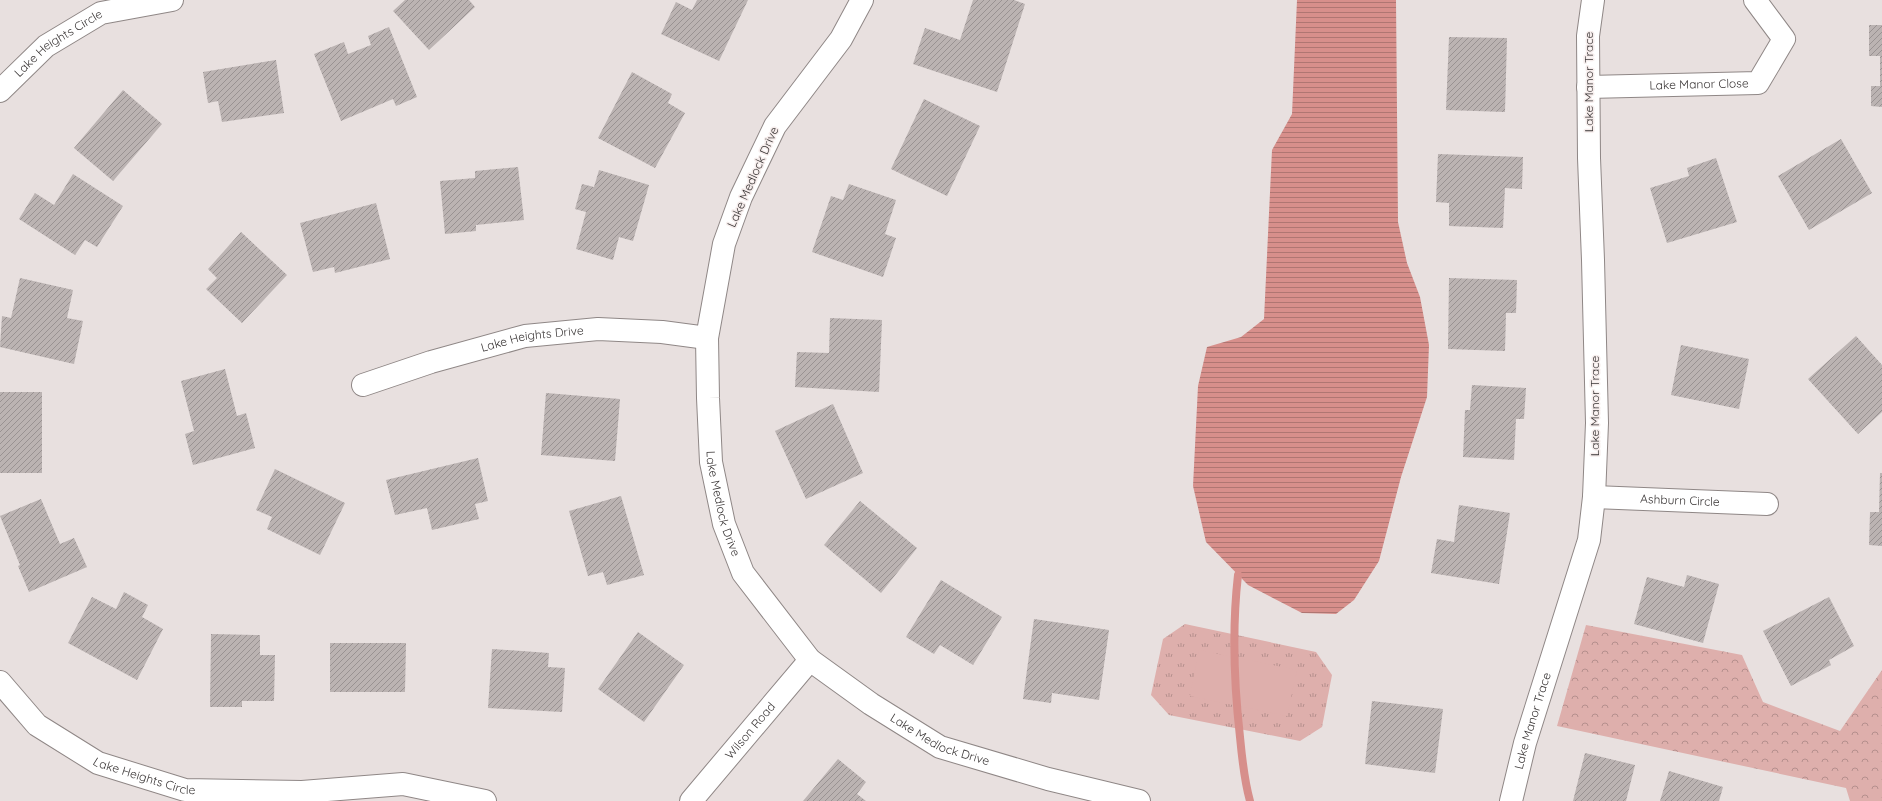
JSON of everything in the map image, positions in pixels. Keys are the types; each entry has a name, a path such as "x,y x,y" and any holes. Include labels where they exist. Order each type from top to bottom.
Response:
{"street":[{"name":"Lake Heights Circle","path":"0,90 46,46 101,13 172,0"},
{"name":"Lake Medlock Drive","path":"862,0 840,39 775,126 741,196 724,244 708,338 708,398 711,462 724,524 743,573 810,660 872,704 940,747 1048,779 1139,801"},
{"name":"Lake Manor Trace","path":"1511,801 1525,743 1589,540 1594,497 1597,423 1588,87 1588,36 1593,0"},
{"name":"Lake Manor Close","path":"1588,87 1758,83 1784,39 1755,0"},
{"name":"Lake Heights Drive","path":"363,385 431,362 525,336 598,329 662,332 708,338"},
{"name":"Ashburn Circle","path":"1594,497 1767,504"},
{"name":"Wilson Road","path":"691,801 810,660"},
{"name":"Lake Heights Circle","path":"0,682 37,725 98,763 185,790 302,792 403,784 485,801"}],"green space":[{"path":"1185,624 1316,652 1332,675 1322,727 1300,741 1169,715 1151,695 1163,639"},
{"path":"1586,625 1742,655 1763,702 1840,731 1882,670 1882,801 1850,801 1846,788 1557,726"},
{"path":"1199,650 1297,670 1287,716 1190,696"}],"shaded area":[{"path":"1297,0 1396,0 1398,222 1407,263 1420,297 1429,345 1427,397 1401,477 1379,561 1354,600 1336,614 1302,613 1248,585 1206,542 1193,486 1198,386 1207,347 1241,337 1264,319 1272,150 1292,114"}],"building":[{"path":"405,0 469,0 475,7 429,50 393,11"},
{"path":"697,0 748,0 719,61 661,34 676,2 692,10"},
{"path":"973,0 1014,0 1025,4 997,92 913,64 925,28 960,40"},
{"path":"1869,25 1882,25 1882,107 1871,106 1871,86 1880,86 1880,56 1869,56"},
{"path":"389,27 417,97 396,106 393,99 341,121 314,54 344,42 348,54 371,45 368,36"},
{"path":"1449,37 1507,38 1505,112 1446,110"},
{"path":"276,60 284,113 222,122 218,101 208,103 203,72"},
{"path":"632,72 672,94 668,103 685,113 655,168 598,138"},
{"path":"123,90 162,124 113,181 74,148"},
{"path":"924,99 980,126 947,196 891,169"},
{"path":"1841,139 1872,193 1809,230 1778,176"},
{"path":"1438,154 1523,157 1522,189 1505,188 1503,228 1449,226 1449,203 1436,202"},
{"path":"1716,158 1737,222 1667,243 1650,188 1689,176 1687,168"},
{"path":"518,167 524,220 476,225 476,231 445,234 440,181 475,178 475,171"},
{"path":"599,170 649,185 633,241 619,237 613,260 576,249 586,212 575,209 582,184 594,187"},
{"path":"73,174 123,206 97,247 85,240 75,255 19,219 35,193 54,205"},
{"path":"849,184 896,200 885,234 896,238 883,277 812,252 831,196 843,200"},
{"path":"376,203 390,259 335,273 334,267 313,272 300,223"},
{"path":"241,232 287,275 242,323 206,289 217,278 208,269"},
{"path":"20,278 73,290 67,318 83,321 74,364 0,347 2,316 11,318"},
{"path":"1449,278 1517,280 1516,313 1506,313 1505,351 1448,349"},
{"path":"830,318 882,320 879,392 795,387 797,352 829,353"},
{"path":"1856,336 1882,365 1882,412 1858,434 1808,379"},
{"path":"1681,345 1749,359 1739,409 1671,395"},
{"path":"225,369 237,416 246,413 255,448 193,465 185,434 194,431 181,381"},
{"path":"1472,385 1526,388 1524,419 1516,419 1514,460 1463,457 1465,410 1470,410"},
{"path":"0,392 42,392 42,473 0,473"},
{"path":"546,393 620,399 615,461 541,455"},
{"path":"833,404 863,473 806,499 775,431"},
{"path":"478,458 488,501 475,504 479,519 432,530 427,508 395,515 386,480"},
{"path":"275,469 345,503 320,555 267,529 272,517 256,510"},
{"path":"1880,473 1882,473 1882,546 1869,545 1870,512 1879,512"},
{"path":"621,496 644,575 607,585 603,572 588,576 569,511"},
{"path":"41,499 60,544 74,538 87,567 29,592 18,566 20,565 0,516"},
{"path":"860,501 917,548 881,593 824,545"},
{"path":"1459,505 1510,513 1499,584 1431,573 1437,539 1454,542"},
{"path":"1687,575 1719,584 1703,643 1634,624 1647,577 1684,587"},
{"path":"941,580 1002,617 973,665 940,645 934,654 906,637"},
{"path":"124,592 148,605 142,617 163,629 137,680 68,643 92,597 116,609"},
{"path":"1829,597 1854,646 1829,660 1831,665 1791,686 1763,631"},
{"path":"1034,619 1109,630 1099,700 1052,693 1051,703 1023,699"},
{"path":"638,632 684,665 644,722 598,689"},
{"path":"211,634 260,635 260,655 275,655 274,701 242,701 242,707 210,707"},
{"path":"330,643 406,643 405,692 330,692"},
{"path":"492,649 549,653 548,667 565,668 562,712 488,708"},
{"path":"1372,701 1443,709 1435,773 1365,764"},
{"path":"1585,753 1635,765 1626,801 1573,801"},
{"path":"838,759 866,782 857,794 866,801 803,801"},
{"path":"1669,771 1723,787 1719,801 1660,801"}],"waterway":[{"path":"1238,575 1234,636 1235,676 1242,761 1250,801"}]}
